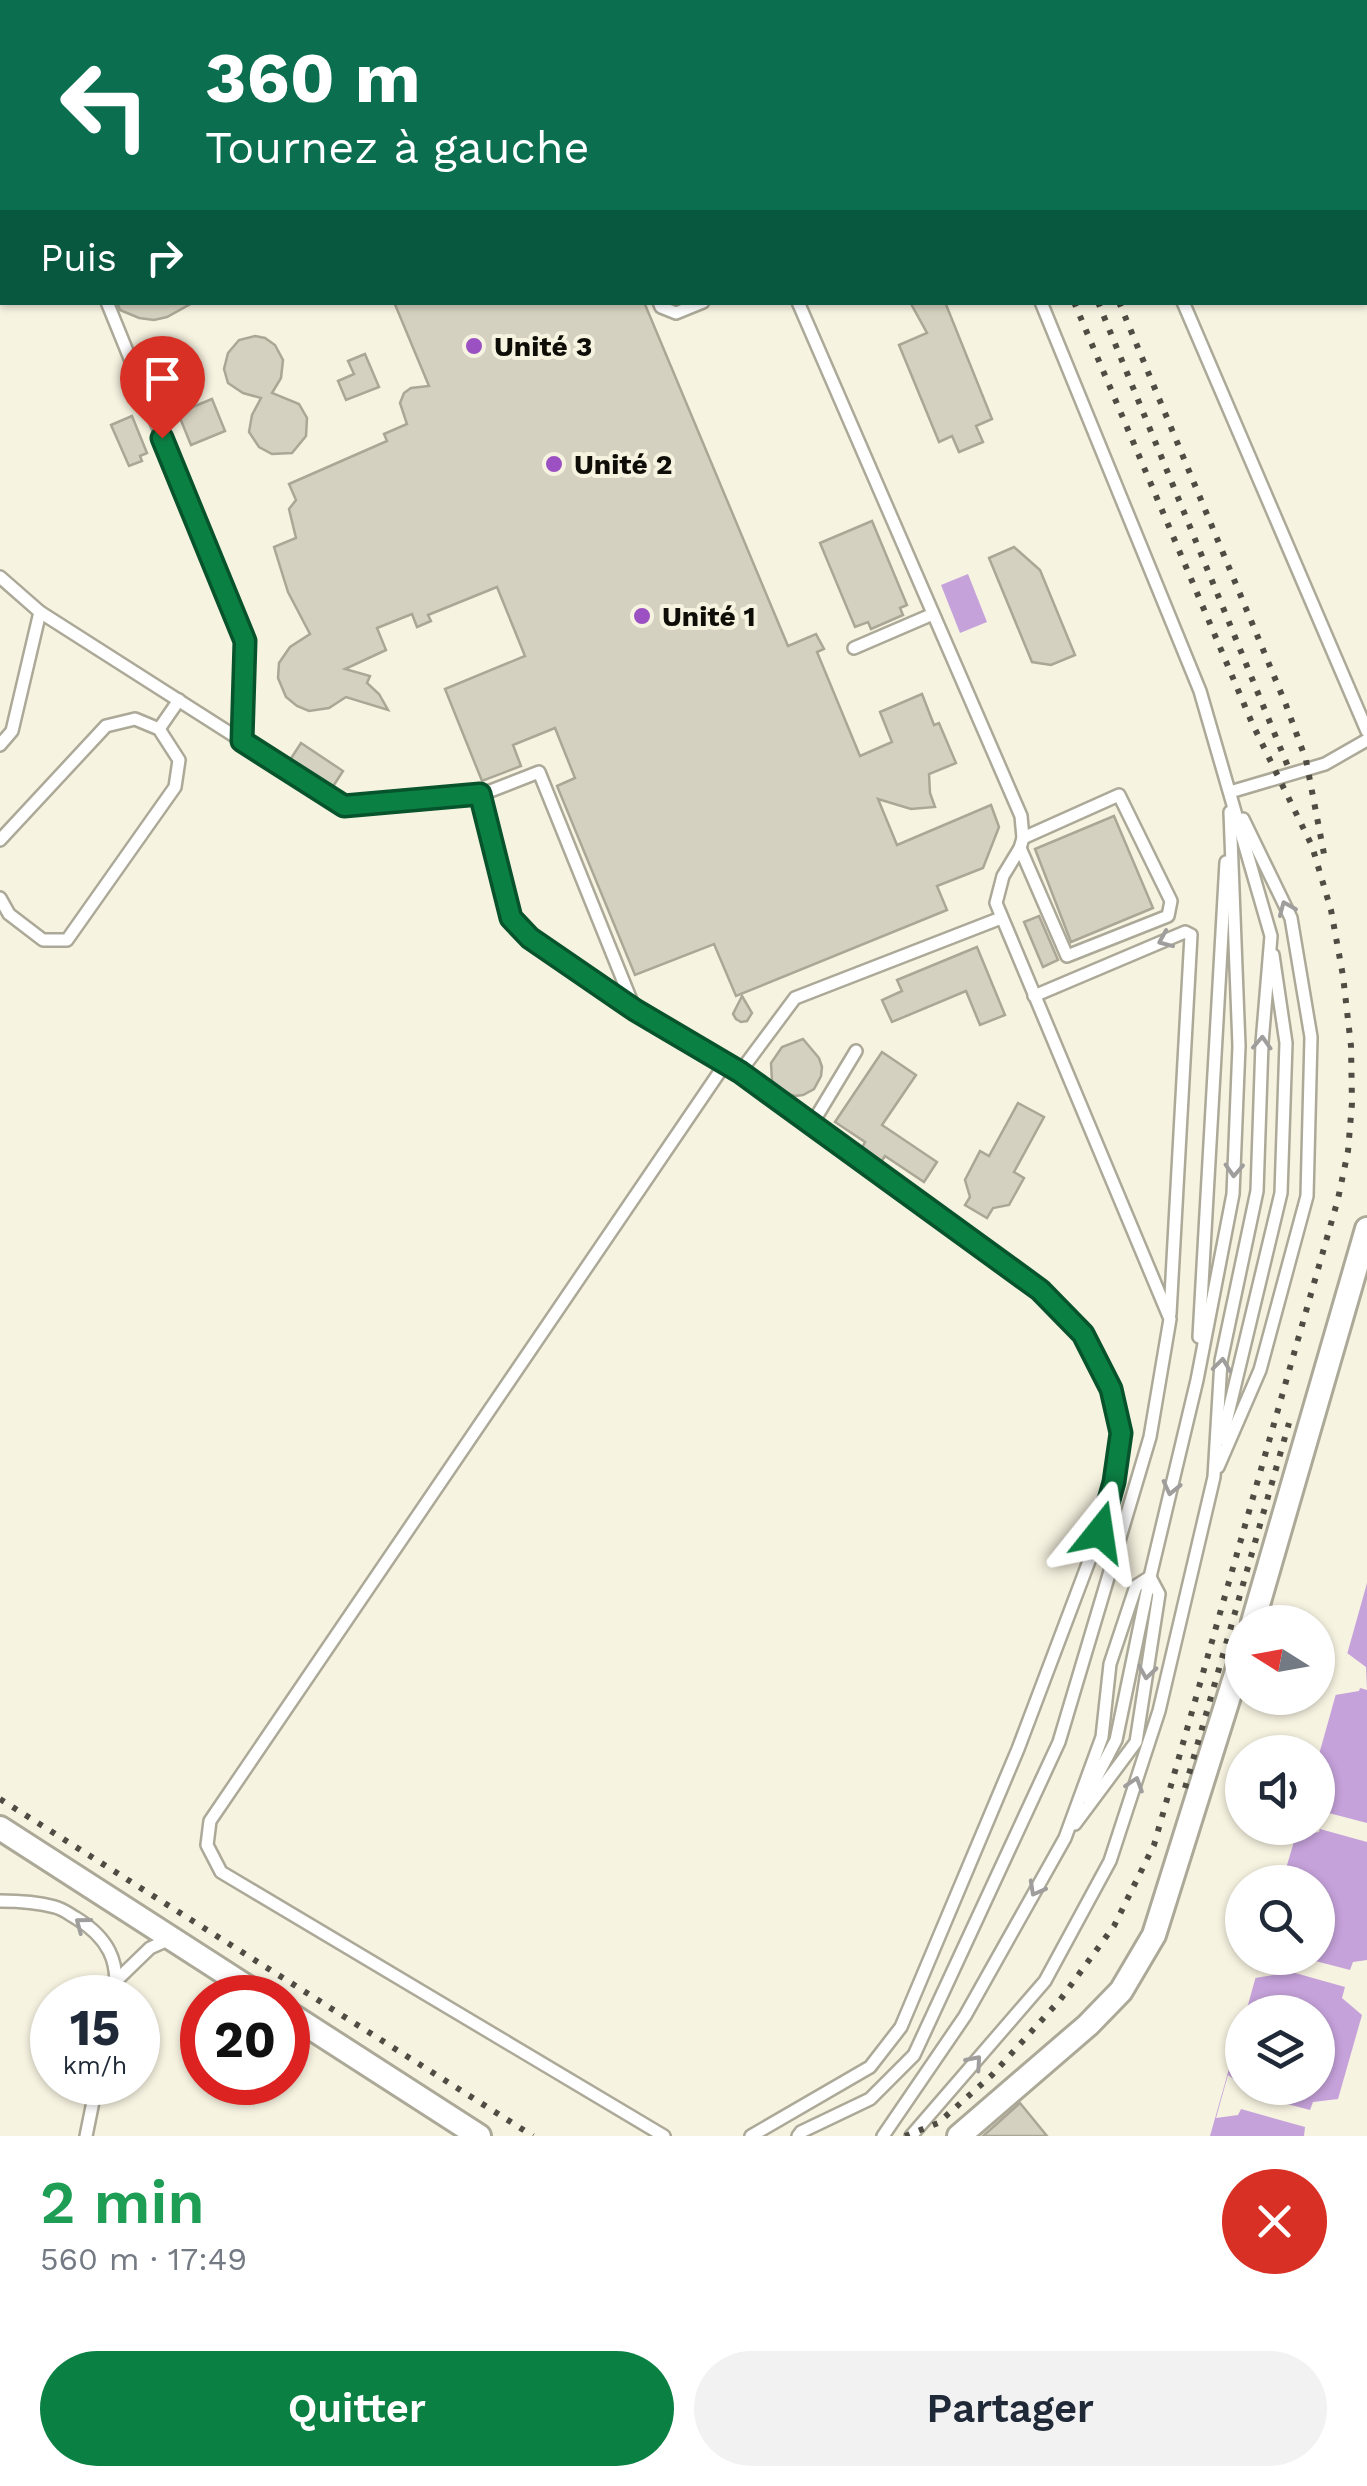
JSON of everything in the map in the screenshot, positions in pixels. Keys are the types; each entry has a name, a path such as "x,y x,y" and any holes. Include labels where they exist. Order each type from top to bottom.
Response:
{"street":[{"path":"1258,1605 1367,1229"},
{"path":"959,2136 1088,2025 1121,1991 1154,1935 1225,1709"},
{"path":"0,1828 229,1975"},
{"path":"310,2027 480,2136"}],"lane":[{"path":"109,305 245,641 242,741"},
{"path":"660,305 676,313 696,305"},
{"path":"799,305 1021,816 1022,843 1067,956 1168,916 1171,902 1118,795 1022,843 1003,876 996,903 1170,1319"},
{"path":"911,2136 1045,1981 1110,1861 1159,1711 1281,1193 1286,1042 1270,936 1200,690 1042,305"},
{"path":"1184,305 1367,731"},
{"path":"0,577 40,612 344,806 480,794 539,772 635,1010"},
{"path":"0,744 12,731 40,612"},
{"path":"854,648 933,614"},
{"path":"160,729 178,700"},
{"path":"0,840 106,726 135,719 160,729 179,760 175,787 68,940 43,940 9,914 0,898"},
{"path":"1230,792 1325,764 1367,740"},
{"path":"1196,1380 1230,792"},
{"path":"883,2136 966,2016 1116,1740 1233,1194 1239,1046 1230,792"},
{"path":"1214,1477 1260,1370 1307,1196 1311,1037 1291,918 1230,792"},
{"path":"480,794 511,918 530,938 635,1010 740,1072 1040,1290 1083,1334 1111,1389 1121,1433 1114,1482 1100,1532 1018,1749 901,2027 870,2066 751,2136"},
{"path":"740,1072 795,998 1000,918"},
{"path":"798,2136 870,2098 914,2054 1059,1742 1150,1437 1170,1319 1191,935 1184,932 1034,996"},
{"path":"1214,1477 1221,1361 1257,1192 1270,936"},
{"path":"812,1124 856,1050"},
{"path":"664,2136 220,1872 207,1845 210,1822 726,1064"},
{"path":"1065,1838 1102,1737 1110,1664 1136,1586 1150,1578"},
{"path":"1065,1838 1136,1742 1159,1594 1150,1578"},
{"path":"0,1901 60,1908 86,1924 108,1946 117,1975"},
{"path":"122,1975 150,1948 172,1938"},
{"path":"86,2136 92,2105"}],"shaded area":[{"path":"968,574 987,622 960,633 941,585"},
{"path":"1367,1583 1367,2136 1210,2136 1225,2083 1225,2105 1335,2105 1335,1995 1251,1995 1256,1975 1335,1975 1335,1865 1287,1865 1293,1845 1335,1845 1335,1735 1324,1735 1330,1715 1335,1715 1335,1697"}],"pier":[{"path":"1347,1653 1366,1667 1367,1690 1360,1688 1335,1695"},
{"path":"1335,1815 1367,1823 1367,1842 1335,1833"},
{"path":"1367,1960 1367,2136 1304,2136 1305,2127 1241,2109 1238,2115 1216,2118 1225,2086 1225,2105 1291,2105 1310,2110 1312,2105 1335,2105 1362,2015 1342,1998 1345,1987 1302,1975 1335,1975 1335,1966 1350,1970 1353,1962"}],"building":[{"path":"118,305 189,305 154,320 120,310"},
{"path":"395,305 645,305 788,646 816,634 824,649 817,652 860,756 892,742 880,712 922,694 934,725 939,723 956,763 929,774 935,807 911,809 878,799 897,845 991,805 999,827 983,868 937,886 947,910 736,996 714,944 635,975 557,786 575,778 555,728 513,745 521,766 482,781 445,689 525,656 497,587 428,615 431,621 417,627 412,614 377,628 386,650 345,669 370,676 367,683 388,710 346,697 329,708 309,711 286,697 278,678 279,663 290,647 310,634 288,592 274,547 296,538 289,509 296,500 289,484 387,441 384,434 407,424 400,403 404,393 429,386"},
{"path":"912,305 946,305 992,419 976,426 983,442 959,452 952,436 939,442 899,345 927,333"},
{"path":"255,336 275,345 283,360 281,378 272,393 299,404 307,418 306,436 292,453 272,454 259,447 249,432 261,398 228,383 224,369 228,353 239,340"},
{"path":"365,354 379,387 346,400 338,381 354,374 348,361"},
{"path":"212,399 225,431 191,445 178,413"},
{"path":"132,416 147,453 140,456 142,461 129,466 111,425"},
{"path":"872,521 907,605 900,608 903,615 871,629 868,622 855,627 820,543"},
{"path":"1014,547 1040,570 1075,655 1051,665 1032,662 989,558"},
{"path":"301,743 343,771 332,788 290,760"},
{"path":"1114,816 1153,908 1071,942 1035,849"},
{"path":"1039,916 1058,960 1043,967 1024,922"},
{"path":"977,947 1005,1015 980,1025 966,991 892,1022 882,1000 902,991 897,980"},
{"path":"742,996 752,1013 747,1021 741,1022 733,1014"},
{"path":"803,1039 819,1058 821,1076 814,1089 795,1096 772,1081 771,1063 782,1047"},
{"path":"882,1052 916,1075 882,1125 937,1162 924,1182 885,1156 881,1162 862,1148 865,1142 835,1122"},
{"path":"1018,1103 1044,1117 1014,1172 1024,1178 1009,1205 993,1208 987,1218 965,1205 970,1197 965,1180 980,1151 989,1156"},
{"path":"1020,2103 1047,2136 983,2136 1000,2121"}],"railway":[{"path":"905,2136 938,2123 992,2075 1060,2000 1114,1926 1154,1845 1338,1199 1348,1151 1351,1046 1343,976 1331,910 1312,846 1252,723 1075,305"},
{"path":"1099,305 1289,769"},
{"path":"1120,305 1286,705 1306,760 1324,854"},
{"path":"1185,1788 1289,1423"},
{"path":"0,1799 533,2136"}],"place":[{"name":"Unité 3","path":"474,346"},
{"name":"Unité 2","path":"554,464"},
{"name":"Unité 1","path":"642,616"}],"route":[{"path":"162,438 245,641 242,741 344,806 480,794 511,918 530,938 635,1010 740,1072 1040,1290 1083,1334 1111,1389 1121,1433 1114,1482 1100,1532"}]}
